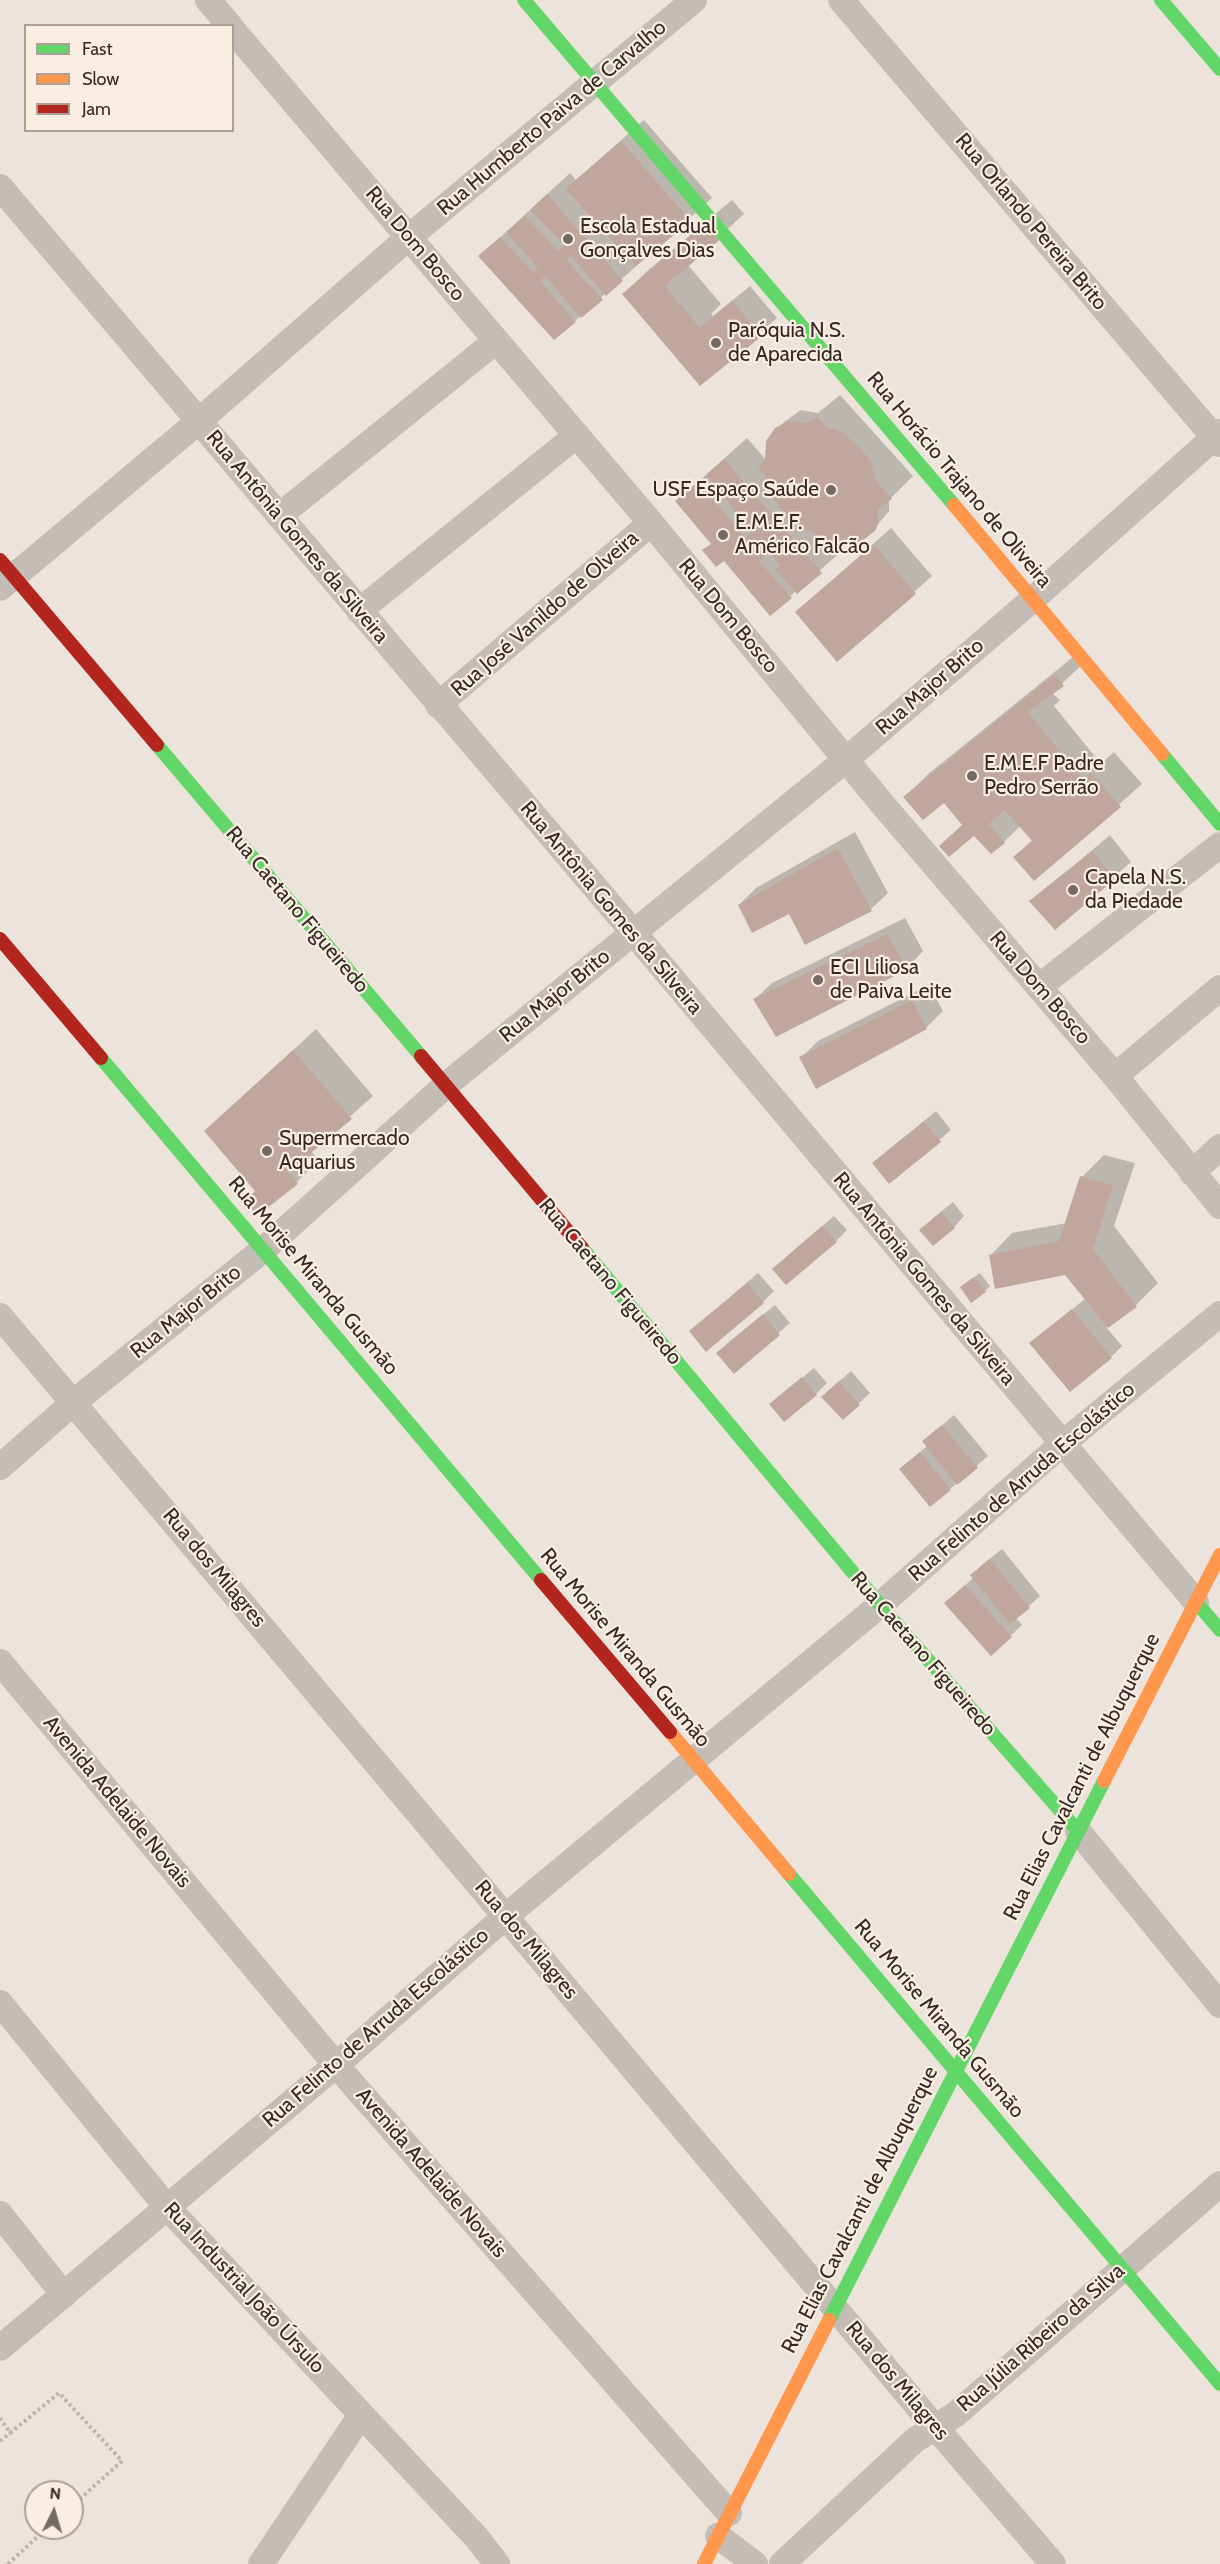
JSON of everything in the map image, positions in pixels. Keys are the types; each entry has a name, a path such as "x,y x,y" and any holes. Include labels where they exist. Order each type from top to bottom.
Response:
{"street":[{"name":"Rua Dom Bosco","path":"208,0 228,24"},
{"name":"Rua Horácio Trajano de Oliveira","path":"524,0 1220,824"},
{"name":"Rua Humberto Paiva de Carvalho","path":"5,575 199,421 409,237 596,84 694,0"},
{"name":"Rua Orlando Pereira Brito","path":"842,0 1218,438"},
{"path":"1161,0 1220,69"},
{"name":"Rua Dom Bosco","path":"234,31 848,758 884,806 1116,1076 1220,1206"},
{"name":"Rua Antônia Gomes da Silveira","path":"0,187 633,932 1220,1630"},
{"path":"279,516 496,340"},
{"path":"359,611 577,435"},
{"name":"Rua Major Brito","path":"0,1467 74,1402 264,1249 446,1085 848,758 1218,438"},
{"name":"Rua José Vanildo de Olveira","path":"438,705 651,523"},
{"name":"Rua Caetano Figueiredo","path":"5,575 446,1085 880,1605 1078,1831 1220,2005"},
{"path":"1040,986 1220,845"},
{"name":"Rua Morise Miranda Gusmão","path":"0,939 1220,2384"},
{"path":"1116,1076 1220,988"},
{"path":"1192,1173 1220,1147"},
{"name":"Rua Felinto de Arruda Escolástico","path":"0,2348 336,2065 506,1916 880,1605 1064,1443 1220,1314"},
{"name":"Rua dos Milagres","path":"0,1316 934,2427 1053,2564"},
{"name":"Rua Elias Cavalcanti de Albuquerque","path":"704,2564 955,2069 1220,1555"},
{"name":"Avenida Adelaide Novais","path":"0,1662 336,2065 729,2512"},
{"name":"Rua Industrial João Úrsulo","path":"0,2003 166,2206 361,2415 489,2560"},
{"name":"Rua Júlia Ribeiro da Silva","path":"782,2564 915,2440 956,2414 1121,2267 1220,2184"},
{"path":"0,2214 64,2295"},
{"path":"261,2564 361,2415"},
{"path":"718,2536 755,2564"}],"path":[{"path":"0,2441 59,2393 122,2460 84,2494"},
{"path":"0,2418 10,2433"},
{"path":"8,2564 34,2540"}],"building":[{"path":"621,141 691,221 636,266 565,189"},
{"path":"547,194 623,281 606,296 571,256 566,260 603,300 581,318 545,276 540,281 576,322 554,340 478,256 500,237 533,272 538,268 506,232 525,216 558,251 564,245 530,210"},
{"path":"709,221 723,237 665,286 700,328 732,301 762,336 700,386 622,294"},
{"name":"USF Espaço Saúde","path":"817,416 828,428 842,432 860,448 872,463 876,481 892,499 878,509 878,524 875,531 859,543 840,545 832,541 825,547 812,532 797,524 779,507 768,489 765,475 758,467 765,460 766,441 775,428 789,421 809,423"},
{"name":"E.M.E.F. Américo Falcão","path":"724,459 822,573 797,594 775,569 781,566 760,542 756,546 765,556 759,561 792,598 770,616 724,561 716,567 702,550 711,544 675,501 698,482 746,538 752,532 706,475"},
{"path":"874,544 916,594 837,662 795,612"},
{"name":"E.M.E.F Padre Pedro Serrão","path":"1055,674 1064,686 1028,712 1083,779 1091,773 1121,807 1034,881 1013,857 1032,841 1005,810 989,824 1005,843 991,854 974,836 949,857 939,846 962,825 944,803 923,820 903,797"},
{"path":"838,848 872,911 805,945 789,914 752,933 738,905"},
{"name":"Capela N.S. da Piedade","path":"1092,851 1115,879 1055,930 1029,901"},
{"path":"887,934 908,969 776,1037 753,999"},
{"path":"912,1000 927,1029 816,1089 799,1057"},
{"name":"Supermercado Aquarius","path":"293,1050 352,1119 288,1172 298,1184 257,1216 245,1201 255,1191 204,1131"},
{"path":"924,1121 941,1142 889,1184 872,1163"},
{"path":"1080,1176 1113,1185 1093,1249 1137,1307 1108,1328 1065,1275 995,1289 989,1255 1059,1241"},
{"path":"941,1212 955,1228 933,1246 919,1230"},
{"path":"822,1226 837,1242 786,1285 772,1269"},
{"path":"974,1277 986,1292 971,1303 960,1287"},
{"path":"747,1283 764,1303 706,1352 689,1331"},
{"path":"1072,1309 1112,1358 1070,1392 1029,1343"},
{"path":"763,1314 780,1335 734,1374 716,1353"},
{"path":"802,1377 817,1395 784,1422 769,1404"},
{"path":"839,1381 860,1405 843,1420 821,1397"},
{"path":"942,1425 978,1468 957,1485 922,1441"},
{"path":"920,1452 951,1490 930,1507 899,1469"},
{"path":"990,1559 1030,1608 1010,1624 970,1575"},
{"path":"965,1585 1012,1637 991,1656 944,1603"}],"traffic: fast":[{"path":"524,0 954,505"},
{"path":"1161,0 1220,69"},
{"path":"157,745 421,1056"},
{"path":"1162,754 1220,824"},
{"path":"101,1058 541,1580"},
{"path":"582,1248 880,1605 1078,1831"},
{"path":"1196,1602 1220,1630"},
{"path":"829,2320 1104,1781"},
{"path":"789,1874 1220,2384"}],"traffic: slow":[{"path":"954,505 1162,754"},
{"path":"1104,1781 1220,1555"},
{"path":"670,1732 789,1874"},
{"path":"704,2564 829,2320"}],"traffic: jam":[{"path":"0,560 157,745"},
{"path":"0,939 101,1058"},
{"path":"421,1056 582,1248"},
{"path":"541,1580 670,1732"}],"place":[{"name":"Escola Estadual Gonçalves Dias","path":"568,239"},
{"name":"Paróquia N.S. de Aparecida","path":"716,343"},
{"name":"USF Espaço Saúde","path":"831,490"},
{"name":"E.M.E.F. Américo Falcão","path":"723,535"},
{"name":"E.M.E.F Padre Pedro Serrão","path":"972,776"},
{"name":"Capela N.S. da Piedade","path":"1073,890"},
{"name":"ECI Liliosa de Paiva Leite","path":"818,980"},
{"name":"Supermercado Aquarius","path":"267,1151"}]}
